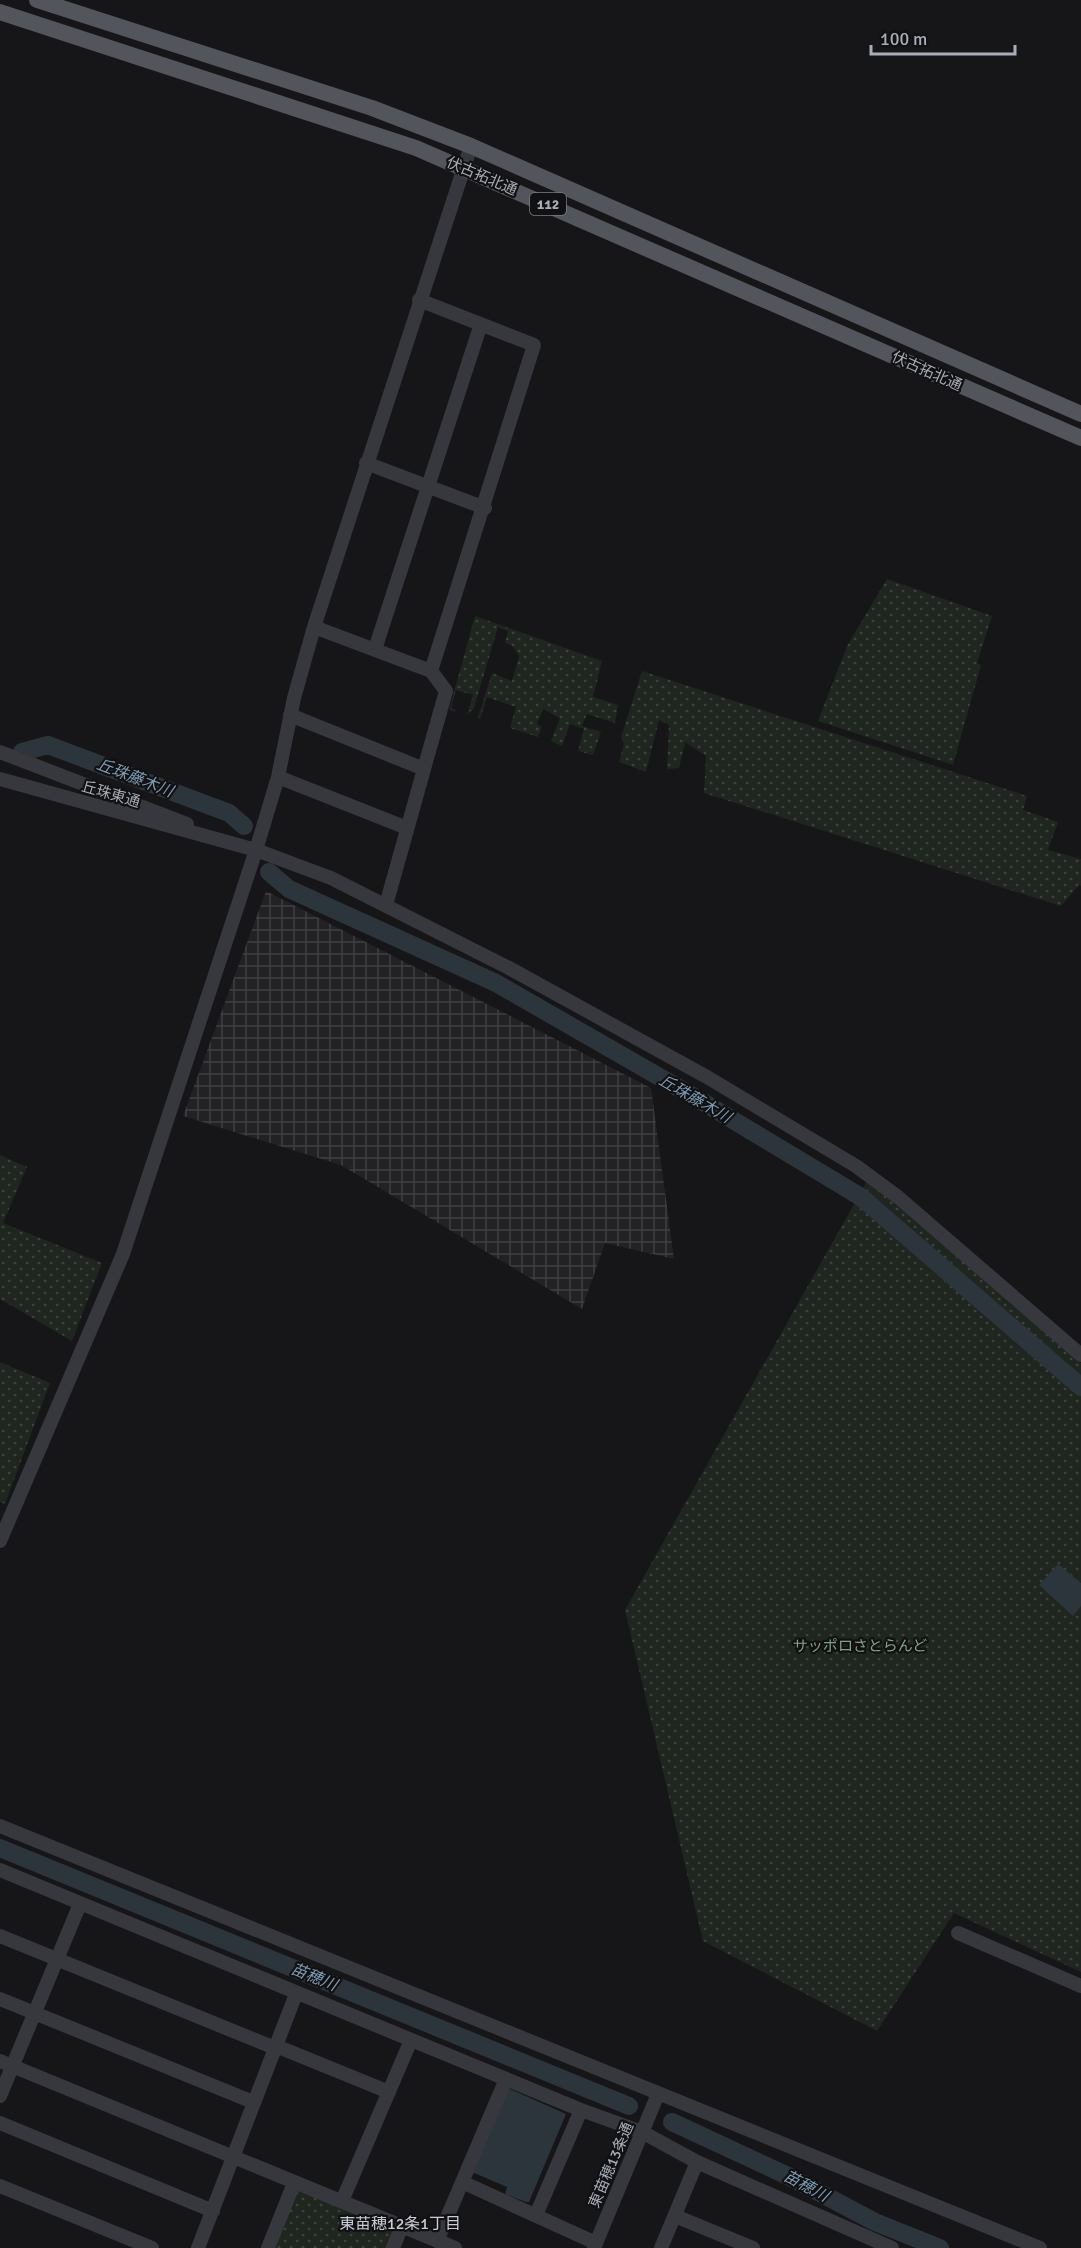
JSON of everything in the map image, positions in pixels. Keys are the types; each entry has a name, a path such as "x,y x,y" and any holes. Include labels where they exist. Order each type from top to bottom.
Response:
{"main road":[{"name":"伏古拓北通","path":"37,0 372,108 471,146 1081,414"},
{"name":"伏古拓北通","path":"0,12 365,129 463,166 1081,438"}],"street":[{"path":"0,1541 123,1254 256,850 278,777 290,716 314,627 471,146"},
{"path":"419,300 534,345 432,671"},
{"path":"375,649 481,324"},
{"path":"366,463 484,508"},
{"path":"314,627 432,671 446,691 386,905"},
{"path":"290,716 424,769"},
{"name":"丘珠東通","path":"0,752 26,760 225,840"},
{"path":"278,777 407,828"},
{"name":"丘珠東通","path":"0,779 225,840"},
{"path":"225,840 331,878 386,905 707,1077 834,1152 898,1197 1081,1355"},
{"path":"0,1826 1040,2248"},
{"path":"0,1870 296,1994 581,2110 642,2132 697,2162 887,2247"},
{"path":"0,2096 6,2064 35,2014 80,1904"},
{"path":"958,1933 1081,1986"},
{"path":"0,1936 389,2092"},
{"path":"198,2248 296,1994"},
{"path":"0,1999 253,2103"},
{"path":"342,2201 411,2040"},
{"path":"6,2064 455,2248"},
{"path":"436,2241 506,2079"},
{"name":"東苗穂13条通","path":"595,2245 658,2094"},
{"path":"536,2216 581,2110"},
{"path":"0,2123 213,2211"},
{"path":"661,2248 697,2162"},
{"path":"268,2248 294,2182"},
{"path":"462,2182 595,2245"},
{"path":"0,2186 152,2248"},
{"path":"675,2216 753,2248"},
{"path":"393,2248 402,2226"}],"shaded area":[{"path":"266,891 651,1088 674,1259 605,1243 582,1309 341,1165 183,1116"},
{"path":"1058,1564 1081,1583 1081,1606 1073,1616 1039,1585"},
{"path":"510,2089 566,2114 529,2202 505,2194 507,2187 472,2172 506,2090"}],"green space":[{"path":"887,579 992,616 977,663 981,665 953,765 818,721 847,646"},
{"path":"475,616 602,661 593,697 618,705 615,723 587,714 582,726 601,732 593,755 578,751 584,729 570,724 562,746 551,741 560,718 543,709 537,724 542,727 538,737 510,728 516,707 487,697 480,719 478,718 492,673 512,681 519,656 513,646 505,643 508,631 498,627 474,708 467,715 473,695 456,690 451,708 456,710 455,712 449,710"},
{"path":"642,671 1027,796 1023,810 1058,822 1048,850 1081,859 1081,886 1079,885 1061,906 704,793 706,756 685,742 679,768 667,769 669,725 659,720 646,772 619,762 624,744 621,737"},
{"path":"0,1155 27,1167 3,1223 102,1263 72,1341 0,1299"},
{"name":"サッポロさとらんど","path":"866,1183 871,1183 909,1213 1081,1363 1081,1972 954,1913 877,2031 703,1941 625,1610"},
{"path":"0,1362 50,1383 5,1504 0,1502"},
{"path":"297,2186 395,2226 386,2248 273,2248"}],"waterway":[{"name":"丘珠藤木川","path":"22,752 48,745 229,813 244,826"},
{"name":"丘珠藤木川","path":"269,872 289,889 496,983 703,1102 861,1197 1081,1387"},
{"name":"苗穂川","path":"0,1848 629,2106"},
{"name":"苗穂川","path":"672,2122 788,2176 875,2222 940,2248"}],"district":[{"name":"東苗穂12条1丁目","path":"400,2224"}]}
